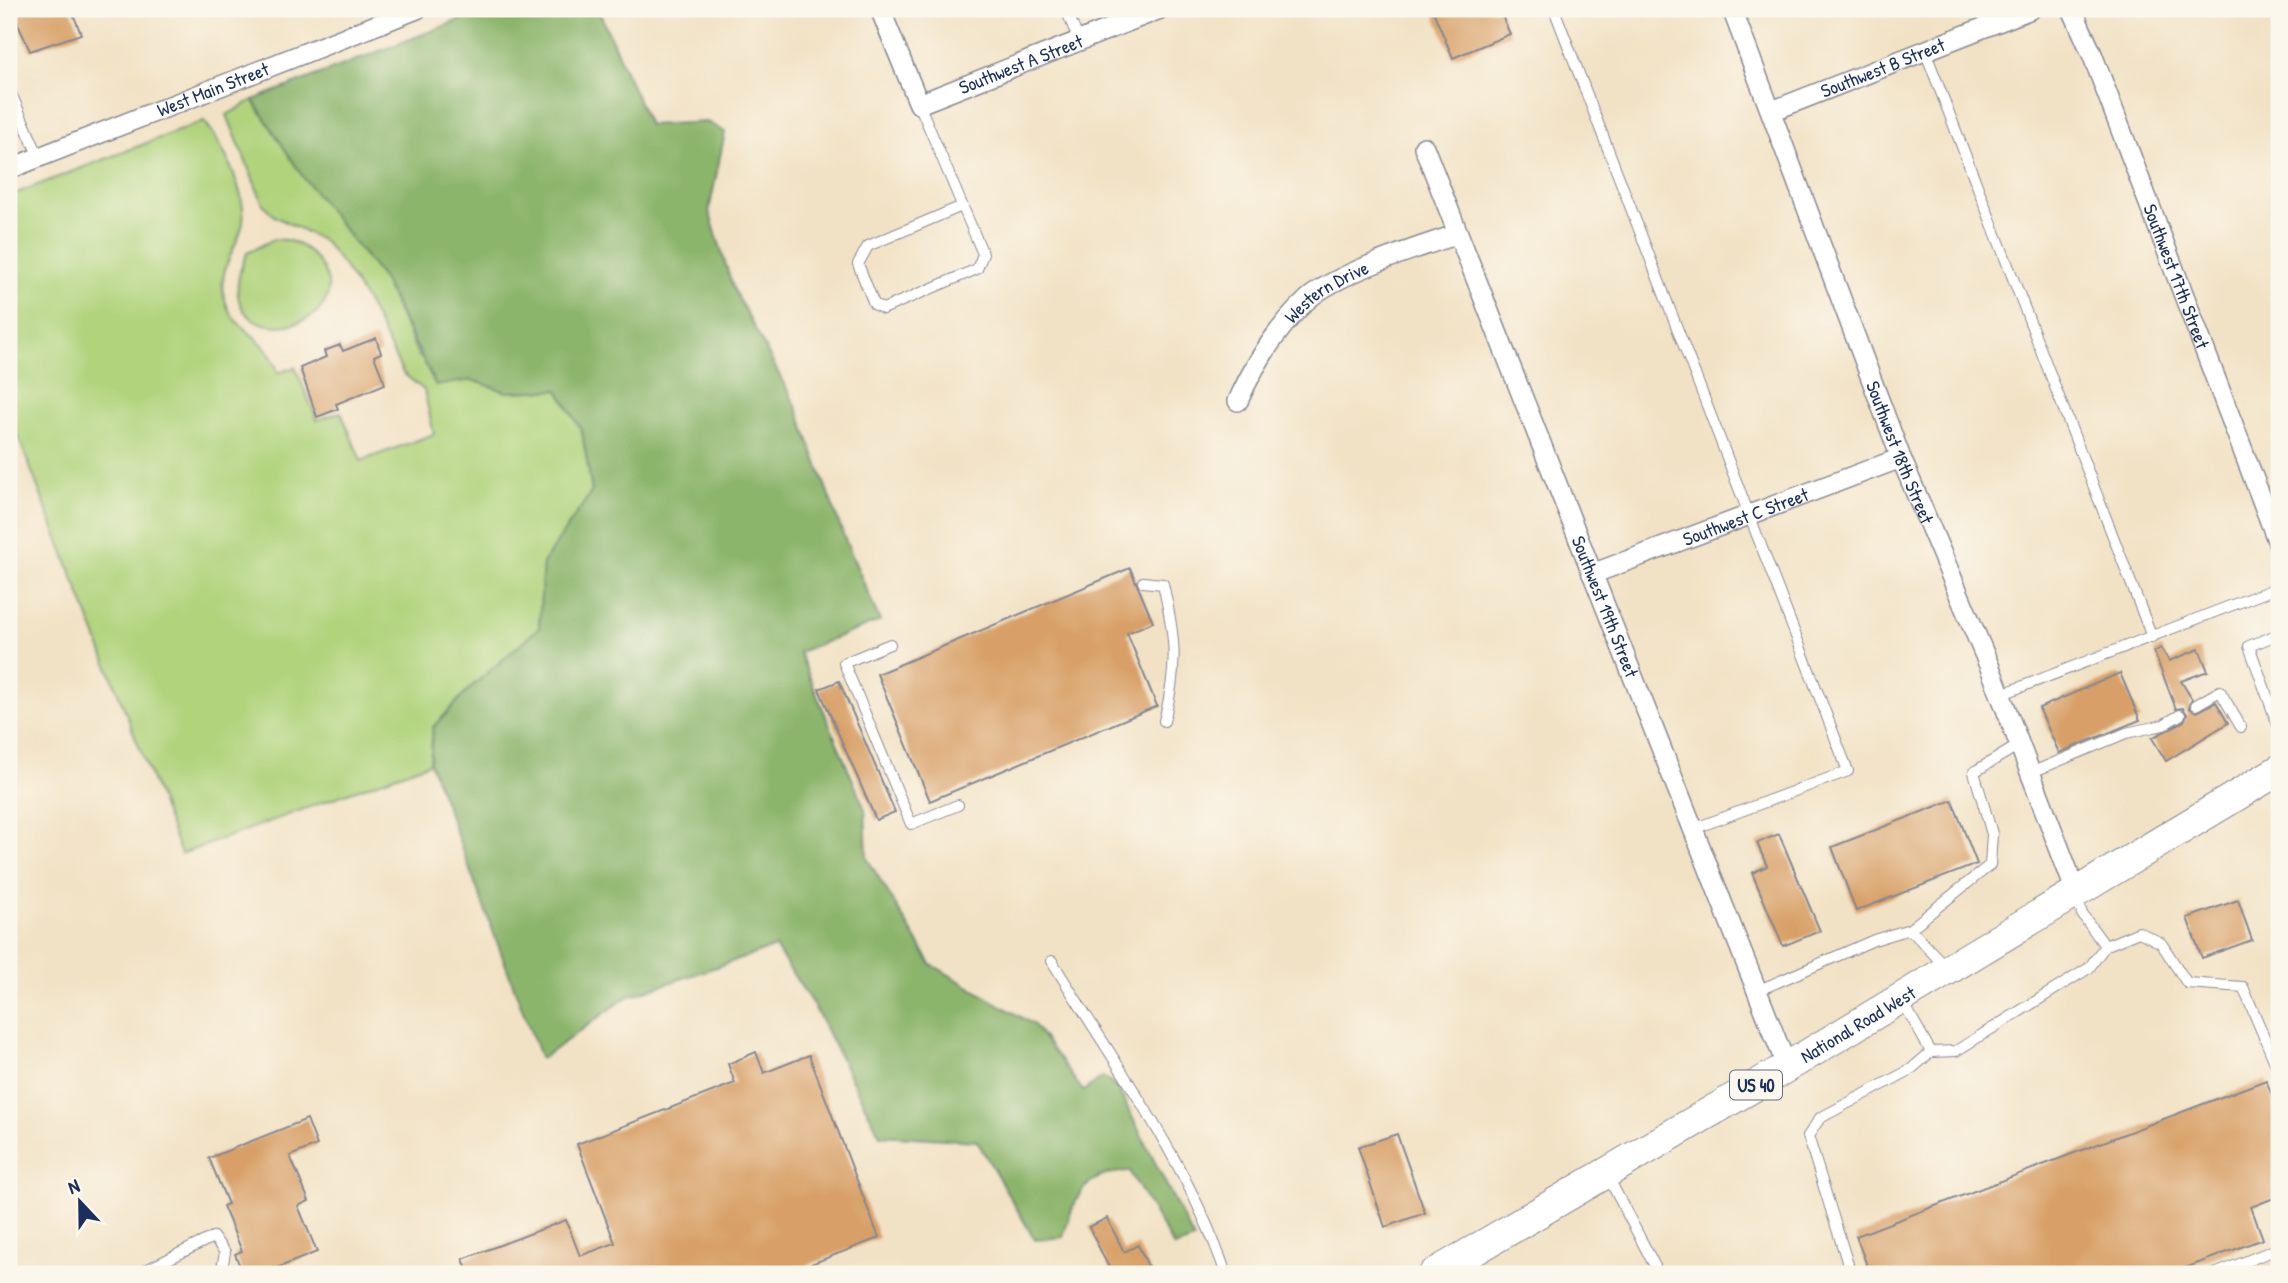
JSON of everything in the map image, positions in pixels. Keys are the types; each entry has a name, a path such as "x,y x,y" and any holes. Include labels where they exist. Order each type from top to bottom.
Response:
{"main road":[{"name":"National Road West","path":"1434,1274 1787,1067 2279,770"}],"street":[{"name":"West Main Street","path":"9,169 416,9"},
{"path":"880,9 919,104"},
{"name":"Southwest A Street","path":"919,104 1160,9"},
{"name":"Southwest 18th Street","path":"1732,9 1901,458 2000,695 2076,892"},
{"name":"Southwest B Street","path":"1772,111 2031,9"},
{"name":"Southwest 17th Street","path":"2072,9 2092,54 2279,545"},
{"name":"Southwest 19th Street","path":"1424,147 1787,1067"},
{"name":"Western Drive","path":"1238,401 1256,359 1308,299 1329,286 1406,251 1458,234"},
{"name":"Southwest C Street","path":"1592,574 1901,458"}],"lane":[{"path":"1066,9 1079,41"},
{"path":"1553,9 1848,771 1693,829"},
{"path":"1925,51 2152,637"},
{"path":"9,89 39,157"},
{"path":"919,104 983,254 977,269 884,309 874,304 858,264 868,246 962,206"},
{"path":"1143,582 1163,584 1176,649 1174,684 1164,721"},
{"path":"2000,695 2279,587"},
{"path":"2279,634 2249,646 2279,728"},
{"path":"890,643 845,663 911,824 957,805"},
{"path":"2196,705 2220,691 2241,727"},
{"path":"2030,773 2088,752 2126,733 2163,725 2180,715"},
{"path":"1757,991 1874,940 1910,929 1990,865 1992,834 1974,772 2019,745"},
{"path":"2076,892 2082,914 2105,946"},
{"path":"1910,929 1949,969"},
{"path":"1851,1274 1808,1136 1820,1118 1910,1070 1931,1052 1956,1051 2089,968 2105,946 2139,932 2161,943 2187,983 2243,987 2279,1072"},
{"path":"1052,961 1142,1102 1189,1188 1226,1274"},
{"path":"1901,998 1931,1052"},
{"path":"1606,1173 1659,1274"},
{"path":"138,1274 213,1237 225,1252 221,1274"},
{"path":"2215,1274 2279,1248"}],"green space":[{"path":"488,9 598,9 649,125 707,122 725,132 709,211 733,288 797,408 844,537 880,621 799,652 865,809 867,858 931,964 1034,1025 1083,1091 1103,1077 1118,1089 1194,1240 1174,1247 1130,1172 1101,1176 1091,1182 1077,1200 1063,1237 1035,1240 977,1141 880,1135 814,1006 775,947 627,997 541,1059 430,763 433,728 469,689 539,628 543,563 592,491 582,431 558,390 507,392 472,380 436,386 383,279 303,177 253,100"},
{"path":"253,100 303,177 383,279 419,357 507,392 558,390 582,431 592,492 543,563 539,628 469,689 433,727 430,763 181,854 9,413 9,196 204,121 227,157 242,204 241,230 223,279 227,307 237,322 263,345 278,373 295,367 317,420 341,412 361,461 434,434 424,390 403,373 369,305 345,268 324,241 274,216 263,204 227,115"},
{"path":"274,239 294,243 311,253 320,264 328,288 321,307 304,320 282,326 261,323 244,311 238,288 247,253"}],"building":[{"path":"11,9 71,9 81,34 30,51"},
{"path":"1432,9 1499,9 1510,34 1453,58"},
{"path":"376,338 381,353 374,356 385,384 336,404 338,409 317,417 300,368 326,357 324,351 340,345 343,351"},
{"path":"1130,568 1153,622 1127,633 1157,706 930,801 877,674"},
{"path":"2161,648 2169,661 2199,649 2208,671 2181,681 2192,699 2189,708 2197,712 2216,702 2228,723 2166,761 2152,738 2184,721 2187,714 2183,708 2176,709 2154,652"},
{"path":"2120,673 2140,720 2059,753 2039,708"},
{"path":"839,681 895,812 876,820 819,689"},
{"path":"1952,800 1977,864 1856,911 1832,847"},
{"path":"1779,834 1820,931 1783,946 1752,873 1767,866 1757,843"},
{"path":"2238,900 2252,940 2202,958 2187,918"},
{"path":"756,1052 764,1073 809,1055 879,1238 785,1274 469,1274 463,1259 566,1220 580,1256 615,1243 577,1144 735,1083 728,1064"},
{"path":"2266,1080 2279,1114 2279,1196 2251,1207 2263,1239 2169,1274 1870,1274 1856,1236"},
{"path":"307,1119 317,1145 290,1156 309,1201 298,1206 317,1252 262,1274 243,1274 235,1254 242,1251 223,1206 228,1204 209,1158"},
{"path":"1397,1134 1425,1213 1385,1227 1358,1147"},
{"path":"1107,1218 1124,1252 1138,1245 1152,1274 1112,1274 1089,1227"}]}
